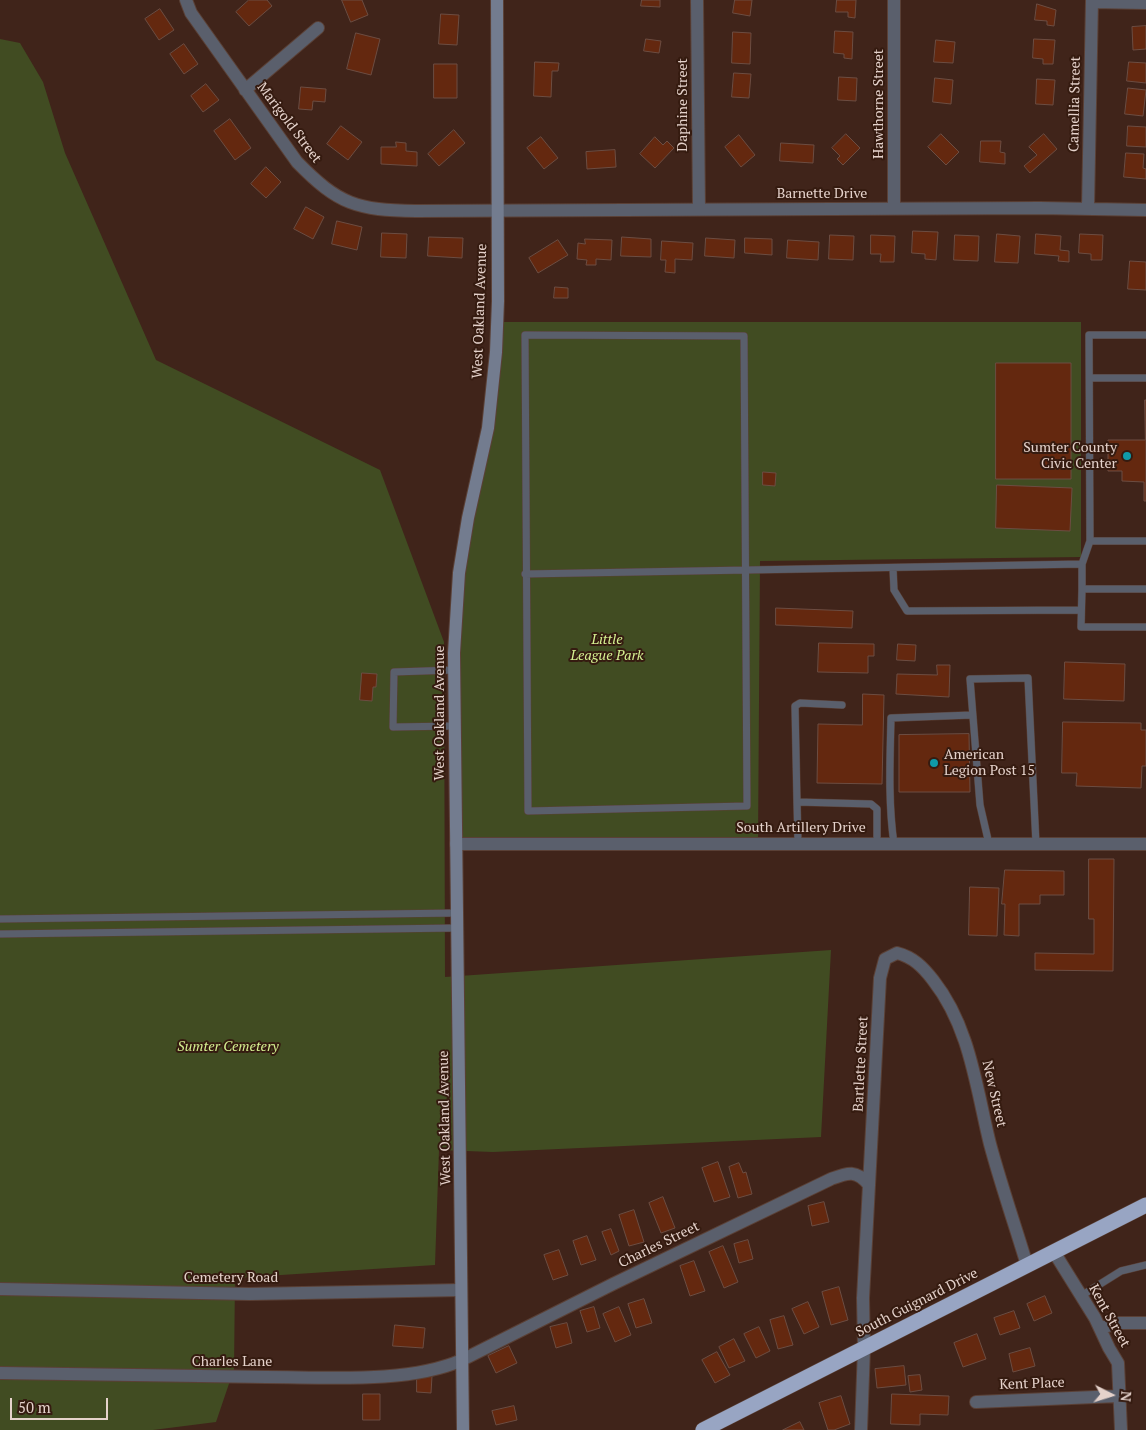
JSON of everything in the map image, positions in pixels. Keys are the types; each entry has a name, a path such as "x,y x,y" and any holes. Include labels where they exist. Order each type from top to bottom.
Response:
{"highway":[{"name":"South Guignard Drive","path":"703,1430 1146,1205"}],"street":[{"name":"Marigold Street","path":"186,0 191,13 297,162 325,188 355,205 385,210 498,210"},
{"name":"West Oakland Avenue","path":"462,1430 454,670 459,573 468,518 488,428 494,382 498,301 498,0"},
{"name":"Daphine Street","path":"698,0 698,209"},
{"name":"Hawthorne Street","path":"894,0 894,208"},
{"path":"1092,1 1146,3"},
{"name":"Camellia Street","path":"1088,208 1092,1"},
{"path":"246,90 318,28"},
{"name":"Barnette Drive","path":"498,210 894,208 1088,208 1146,210"},
{"name":"South Artillery Drive","path":"456,844 1146,844"},
{"name":"Bartlette Street","path":"861,1430 864,1348 863,1298 880,978 885,960 897,953"},
{"name":"New Street","path":"897,953 908,956 917,962 941,990 966,1040 991,1146 1027,1265"},
{"name":"Charles Street","path":"462,1360 612,1284 831,1179 845,1173 852,1173 859,1175 869,1185"},
{"name":"Kent Street","path":"1054,1252 1100,1328 1108,1348 1118,1363 1120,1430"},
{"name":"Cemetery Road","path":"0,1289 250,1294 461,1290"},
{"path":"1100,1328 1120,1323 1146,1323"},
{"name":"Charles Lane","path":"0,1373 345,1378 428,1372 462,1360"},
{"name":"Kent Place","path":"976,1402 1119,1396"}],"lane":[{"path":"1146,334 1090,334 1090,541 1082,564 1081,627 1146,627"},
{"path":"525,335 744,336 747,806 528,811 525,574 525,335"},
{"path":"1090,378 1146,378"},
{"path":"1090,541 1146,541"},
{"path":"525,574 1082,564"},
{"path":"893,568 894,590 907,611 1082,610"},
{"path":"1082,589 1146,589"},
{"path":"454,670 394,672 393,727 454,726"},
{"path":"989,844 980,806 970,679 1028,678 1036,844"},
{"path":"798,843 795,706 800,703 842,705"},
{"path":"894,844 891,825 891,718 972,715"},
{"path":"797,802 871,804 877,809 877,844"},
{"path":"0,919 457,913"},
{"path":"0,934 457,928"},
{"path":"1081,1296 1120,1271 1146,1265"}],"green space":[{"name":"Sumter Cemetery","path":"0,39 20,43 43,82 65,153 156,360 380,470 444,642 445,977 831,950 821,1137 493,1152 439,1150 435,1265 235,1278 234,1369 216,1422 153,1430 0,1430"},
{"name":"Little League Park","path":"497,322 1081,322 1081,557 760,561 758,843 456,844 456,603 484,452"}],"building":[{"path":"249,0 267,0 272,6 249,26 236,12"},
{"path":"342,0 362,0 368,15 351,22"},
{"path":"642,0 660,0 660,7 641,6"},
{"path":"735,0 752,0 750,16 733,13"},
{"path":"837,0 856,0 855,18 848,17 848,12 836,12"},
{"path":"1037,4 1056,10 1054,26 1047,25 1047,21 1035,20"},
{"path":"160,9 174,30 159,40 145,19"},
{"path":"441,14 459,15 457,45 439,44"},
{"path":"1146,26 1146,49 1133,50 1132,27"},
{"path":"835,31 853,32 852,59 844,58 844,54 834,53"},
{"path":"733,32 751,33 750,64 732,63"},
{"path":"356,33 380,39 371,75 347,69"},
{"path":"646,39 661,41 659,53 644,51"},
{"path":"1034,39 1055,40 1053,64 1043,64 1043,59 1033,58"},
{"path":"936,40 955,42 953,63 934,62"},
{"path":"184,44 198,64 184,74 170,54"},
{"path":"535,62 559,63 558,71 552,71 551,97 534,96"},
{"path":"1129,62 1146,63 1146,83 1127,81"},
{"path":"434,64 457,64 457,98 434,98"},
{"path":"734,73 751,74 749,98 732,97"},
{"path":"839,77 857,78 856,101 838,100"},
{"path":"935,78 953,80 951,104 933,102"},
{"path":"1037,79 1055,80 1053,105 1036,104"},
{"path":"206,84 219,100 203,112 191,96"},
{"path":"301,87 326,89 325,102 313,101 312,110 299,109"},
{"path":"1128,88 1146,90 1143,116 1125,114"},
{"path":"230,119 251,148 235,160 214,131"},
{"path":"341,126 362,142 348,160 327,144"},
{"path":"1128,126 1146,127 1146,147 1127,146"},
{"path":"454,130 465,143 439,166 428,154"},
{"path":"846,134 860,148 843,165 837,159 840,156 832,148"},
{"path":"941,134 959,152 946,165 928,147"},
{"path":"1044,134 1057,149 1030,173 1024,166 1037,155 1029,147"},
{"path":"739,135 755,155 741,167 725,147"},
{"path":"541,137 558,158 544,169 527,148"},
{"path":"655,137 663,145 667,141 674,148 655,168 640,154"},
{"path":"981,141 1001,141 1000,152 1005,153 1005,164 980,162"},
{"path":"396,142 406,143 406,151 417,152 417,166 381,164 381,147 396,147"},
{"path":"781,143 814,145 813,163 780,161"},
{"path":"615,150 616,167 587,169 586,152"},
{"path":"1126,153 1144,154 1143,168 1146,169 1146,179 1124,177"},
{"path":"266,167 281,182 266,198 251,184"},
{"path":"306,207 324,217 313,239 294,229"},
{"path":"337,221 362,227 357,250 332,244"},
{"path":"913,231 938,232 936,260 925,259 925,254 912,253"},
{"path":"382,233 407,234 406,258 381,257"},
{"path":"997,234 1020,236 1018,263 995,262"},
{"path":"1036,234 1061,236 1060,250 1069,251 1069,262 1058,261 1059,256 1035,254"},
{"path":"1080,234 1103,235 1102,260 1091,260 1091,254 1079,253"},
{"path":"830,235 854,236 853,260 829,259"},
{"path":"871,235 895,236 894,262 880,262 881,254 871,254"},
{"path":"955,235 979,236 978,261 954,260"},
{"path":"429,237 463,238 462,258 428,256"},
{"path":"622,237 651,239 651,257 621,256"},
{"path":"706,238 735,240 734,258 705,256"},
{"path":"745,238 772,239 772,255 745,253"},
{"path":"585,239 612,240 611,260 596,259 596,265 586,265 587,260 577,259 578,243 585,244"},
{"path":"558,240 568,255 538,273 529,258"},
{"path":"788,240 819,242 818,260 787,258"},
{"path":"662,241 693,243 692,260 675,259 675,273 665,272 666,260 661,260"},
{"path":"1130,261 1146,262 1146,290 1128,289"},
{"path":"555,287 568,288 568,298 554,298"},
{"path":"996,363 1071,363 1071,479 996,479"},
{"name":"Sumter County Civic Center","path":"1145,400 1146,501 1144,501 1144,482 1122,481 1122,471 1108,471 1108,440 1145,440"},
{"path":"763,472 776,473 775,486 763,485"},
{"path":"997,485 1072,488 1070,531 996,528"},
{"path":"776,608 853,611 852,628 776,625"},
{"path":"819,643 874,644 874,656 868,656 868,673 818,672"},
{"path":"898,644 916,645 915,661 897,660"},
{"path":"1065,662 1125,664 1124,701 1064,699"},
{"path":"937,665 950,665 949,697 896,694 897,674 937,675"},
{"path":"362,673 377,674 376,687 373,687 372,701 360,700"},
{"path":"863,694 884,695 882,784 817,783 818,724 862,725"},
{"path":"1063,722 1141,723 1141,730 1146,730 1146,766 1142,766 1141,788 1076,786 1077,773 1062,773"},
{"name":"American Legion Post 15","path":"969,734 970,792 899,792 899,735"},
{"path":"1089,859 1114,859 1113,971 1035,970 1035,953 1094,954 1094,919 1089,919"},
{"path":"1005,870 1064,871 1064,895 1040,895 1040,904 1019,904 1019,936 1004,935 1005,904 1002,904"},
{"path":"970,887 999,888 997,936 969,935"},
{"path":"718,1162 730,1197 714,1202 702,1168"},
{"path":"739,1163 743,1173 746,1172 752,1194 738,1198 729,1167"},
{"path":"663,1197 675,1228 661,1233 649,1203"},
{"path":"824,1202 829,1222 812,1226 808,1206"},
{"path":"634,1210 644,1242 629,1246 619,1215"},
{"path":"611,1229 619,1251 611,1255 602,1232"},
{"path":"587,1236 596,1260 581,1265 573,1241"},
{"path":"748,1240 753,1259 739,1263 734,1244"},
{"path":"723,1246 738,1282 724,1288 709,1252"},
{"path":"559,1250 568,1275 553,1280 544,1255"},
{"path":"694,1261 705,1291 690,1296 680,1266"},
{"path":"839,1287 848,1320 831,1325 822,1292"},
{"path":"1045,1296 1052,1313 1034,1321 1027,1304"},
{"path":"644,1299 652,1323 636,1328 628,1304"},
{"path":"808,1302 819,1327 804,1334 792,1309"},
{"path":"594,1307 600,1328 587,1332 580,1311"},
{"path":"619,1307 631,1335 615,1342 603,1314"},
{"path":"1014,1311 1020,1328 1000,1335 994,1318"},
{"path":"784,1316 793,1345 778,1349 770,1320"},
{"path":"567,1323 572,1343 556,1348 550,1327"},
{"path":"395,1325 425,1328 423,1348 393,1346"},
{"path":"759,1327 770,1351 756,1358 744,1334"},
{"path":"977,1334 986,1359 963,1367 954,1343"},
{"path":"734,1339 745,1361 729,1368 719,1347"},
{"path":"509,1346 517,1363 496,1373 488,1356"},
{"path":"1030,1348 1035,1366 1013,1372 1009,1354"},
{"path":"717,1352 730,1375 715,1383 702,1360"},
{"path":"904,1366 906,1385 877,1388 875,1369"},
{"path":"417,1375 432,1376 431,1393 417,1392"},
{"path":"920,1375 922,1390 910,1392 908,1376"},
{"path":"363,1394 380,1394 380,1420 363,1420"},
{"path":"892,1394 949,1396 948,1415 920,1414 920,1425 891,1424"},
{"path":"841,1396 850,1424 834,1430 828,1430 819,1403"},
{"path":"514,1406 517,1420 496,1425 492,1411"},
{"path":"800,1422 804,1430 783,1430"}],"place":[{"name":"Sumter County Civic Center","path":"1127,456"},
{"name":"American Legion Post 15","path":"934,763"}]}
